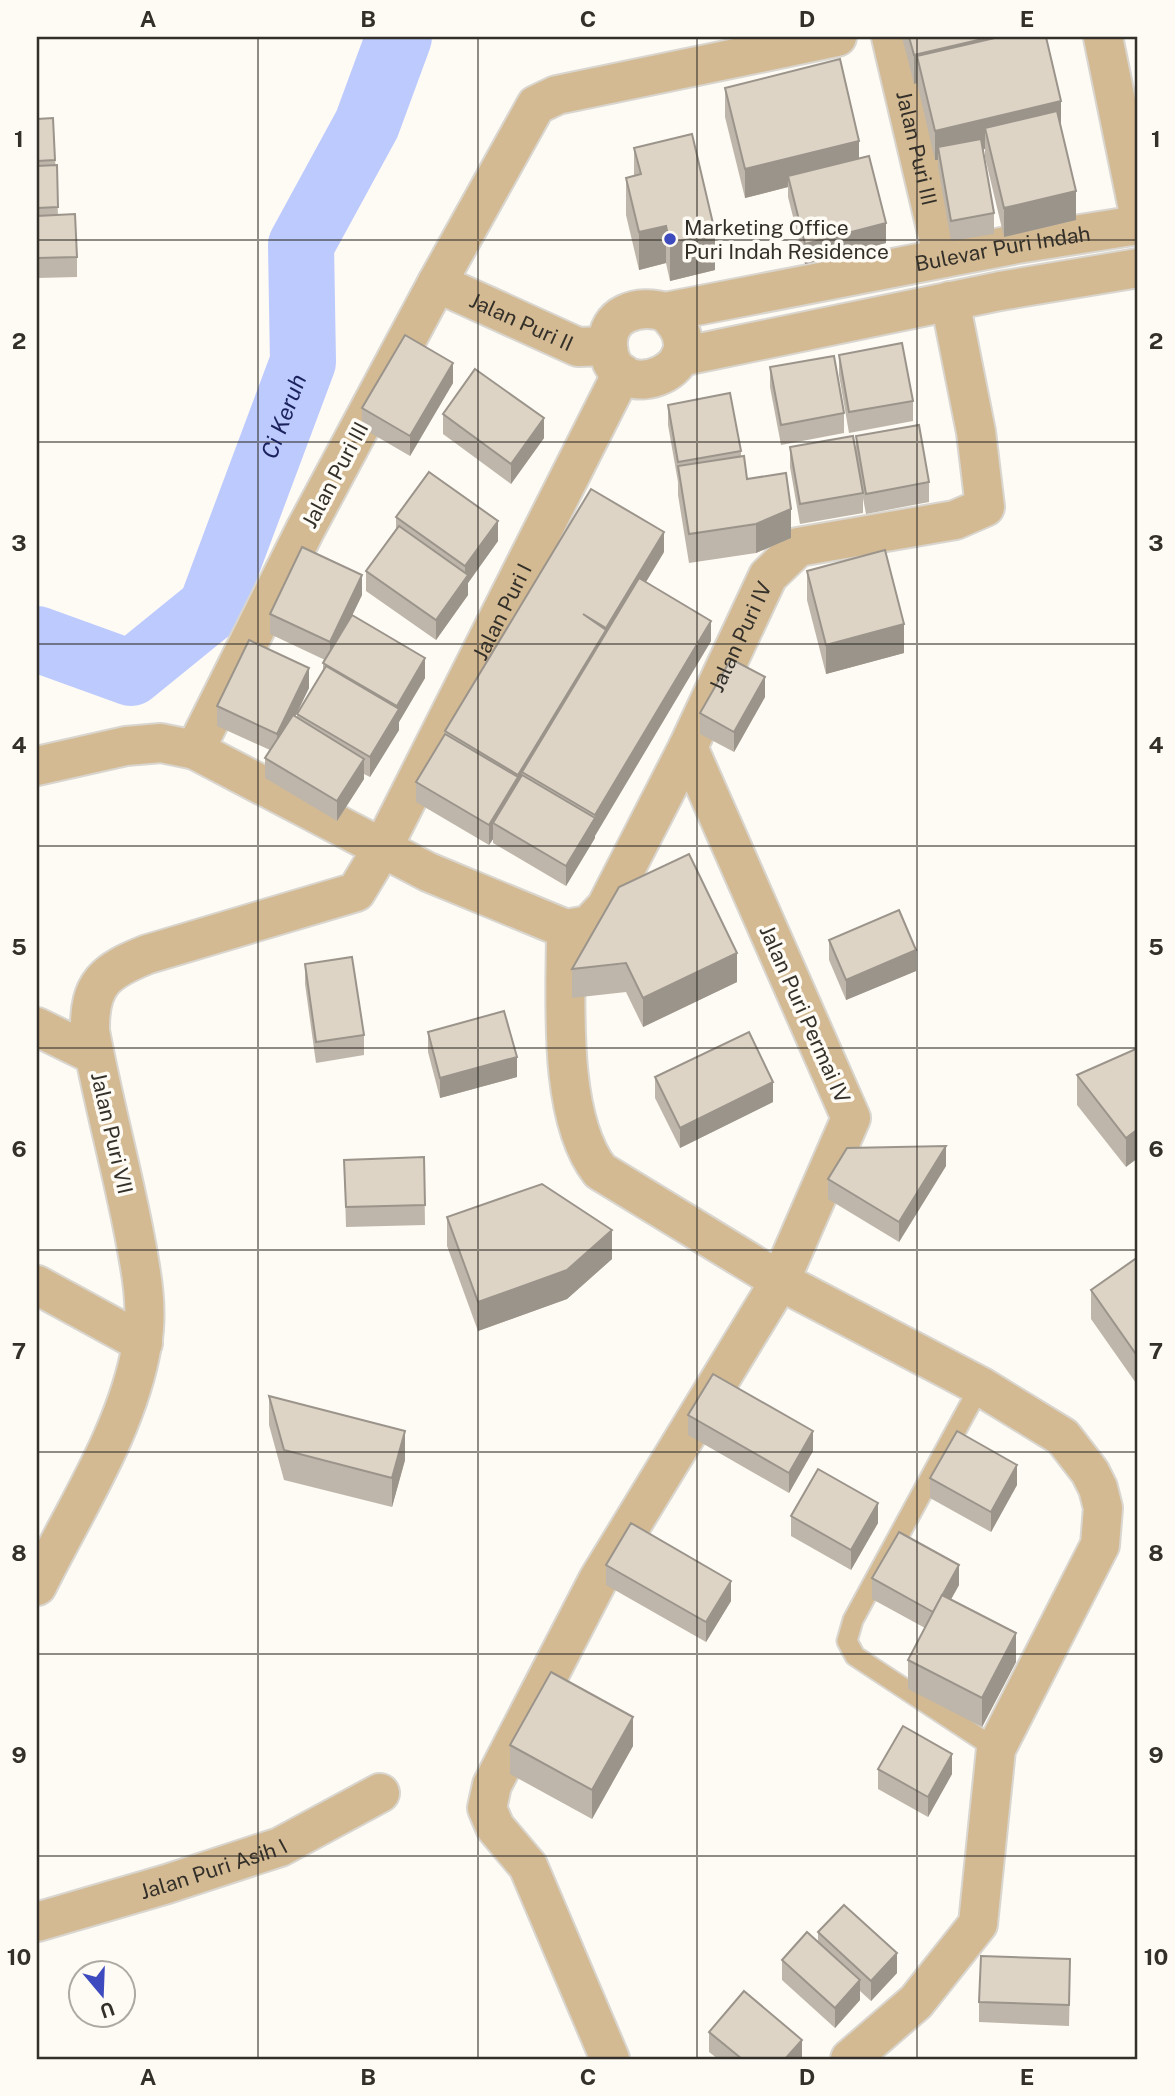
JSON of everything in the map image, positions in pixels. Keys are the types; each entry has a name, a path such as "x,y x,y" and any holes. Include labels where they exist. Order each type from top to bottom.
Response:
{"street":[{"name":"Jalan Puri III","path":"195,750 305,530 536,105 557,95 837,37"},
{"name":"Jalan Puri III","path":"891,37 943,258"},
{"path":"1103,37 1138,209"},
{"name":"Bulevar Puri Indah","path":"665,312 943,258 1138,225"},
{"name":"Bulevar Puri Indah","path":"680,357 950,301 1138,268"},
{"name":"Jalan Puri II","path":"437,283 578,347 615,360"},
{"name":"Jalan Puri IV","path":"566,929 589,925 606,907 688,747 768,576 798,547 955,520 985,507 976,432 950,301"},
{"path":"649,307 665,312 680,331 683,345 680,357 670,371 655,380 637,381 615,360 610,331 619,317 633,309 649,307"},
{"name":"Jalan Puri I","path":"382,849 615,360"},
{"path":"37,766 126,746 161,743 195,750 428,872 566,929 566,1058 588,1155 600,1171 779,1281 980,1386 1063,1437 1090,1472 1103,1508 1100,1545 996,1749 978,1924 916,2002 850,2059"},
{"name":"Jalan Puri Permai IV","path":"610,2059 528,1866 495,1827 487,1808 492,1785 598,1580 779,1281 852,1118 688,747"},
{"name":"Jalan Puri VII","path":"37,1586 49,1529 109,1443 132,1385 143,1343 145,1315 140,1264 94,1055 89,1008 93,992 103,978 123,964 148,954 356,892 382,849"},
{"path":"37,1027 94,1055"},
{"path":"37,1285 143,1343"},
{"name":"Jalan Puri Asih I","path":"37,1922 280,1847 380,1793"}],"lane":[{"path":"943,258 950,301"},
{"path":"980,1386 853,1620 847,1641 855,1656 996,1749"}],"building":[{"path":"909,37 991,37 914,55"},
{"path":"999,37 1046,37 1061,101 935,131 917,56"},
{"path":"840,59 859,141 745,169 725,88"},
{"path":"1057,111 1076,191 1004,208 985,128"},
{"path":"53,118 55,160 37,161 37,119"},
{"path":"692,134 715,232 670,244 666,226 639,232 626,178 641,174 634,148"},
{"path":"981,139 994,213 951,221 938,147"},
{"path":"869,156 886,223 805,244 788,176"},
{"path":"57,165 58,207 37,208 37,166"},
{"path":"75,214 77,257 37,258 37,216"},
{"path":"405,335 453,363 410,436 362,408"},
{"path":"902,343 913,401 849,412 839,355"},
{"path":"834,356 844,413 781,425 770,367"},
{"path":"475,369 544,418 511,464 443,414"},
{"path":"730,393 741,451 678,462 668,405"},
{"path":"919,425 929,482 866,494 856,436"},
{"path":"853,436 863,493 800,504 790,447"},
{"path":"744,456 747,479 786,473 791,509 756,524 689,534 678,466"},
{"path":"429,472 498,521 465,566 396,517"},
{"path":"591,489 664,532 606,628 583,614 606,630 518,775 445,731"},
{"path":"399,526 468,575 436,620 366,571"},
{"path":"302,547 362,575 330,642 270,614"},
{"path":"885,550 904,624 826,645 807,571"},
{"path":"639,578 711,621 595,815 522,772"},
{"path":"352,615 425,658 397,706 323,663"},
{"path":"249,640 309,668 277,734 217,706"},
{"path":"731,659 765,677 734,732 700,713"},
{"path":"326,666 399,709 370,757 297,714"},
{"path":"293,715 364,759 337,801 265,758"},
{"path":"445,734 518,777 489,825 416,782"},
{"path":"522,775 595,818 566,866 493,823"},
{"path":"689,854 737,953 643,998 626,963 572,969 619,887"},
{"path":"899,910 916,950 846,980 829,940"},
{"path":"352,957 364,1035 316,1042 305,964"},
{"path":"504,1011 517,1057 440,1078 428,1032"},
{"path":"749,1032 773,1082 680,1128 655,1077"},
{"path":"1138,1048 1138,1129 1126,1138 1077,1075"},
{"path":"946,1146 899,1222 828,1179 847,1148"},
{"path":"424,1157 425,1205 346,1207 344,1160"},
{"path":"542,1184 612,1230 567,1270 478,1302 447,1217"},
{"path":"1138,1257 1138,1357 1091,1290"},
{"path":"713,1374 813,1431 789,1473 688,1415"},
{"path":"269,1396 405,1431 392,1478 284,1450"},
{"path":"957,1431 1017,1465 991,1512 930,1478"},
{"path":"818,1469 878,1503 851,1550 791,1516"},
{"path":"631,1523 731,1581 706,1622 606,1565"},
{"path":"899,1532 959,1565 933,1612 872,1578"},
{"path":"942,1595 1016,1633 982,1698 908,1660"},
{"path":"551,1672 633,1717 592,1790 510,1745"},
{"path":"903,1726 952,1754 928,1797 878,1769"},
{"path":"844,1905 897,1953 871,1981 818,1932"},
{"path":"807,1932 860,1980 835,2008 782,1960"},
{"path":"981,1956 1070,1959 1069,2005 979,2002"},
{"path":"744,1991 802,2040 785,2059 742,2059 709,2032"}],"waterway":[{"name":"Ci Keruh","path":"37,639 131,673 211,608 303,362 301,245 367,124 399,37"}],"place":[{"name":"Marketing Office Puri Indah Residence","path":"670,239"}]}
